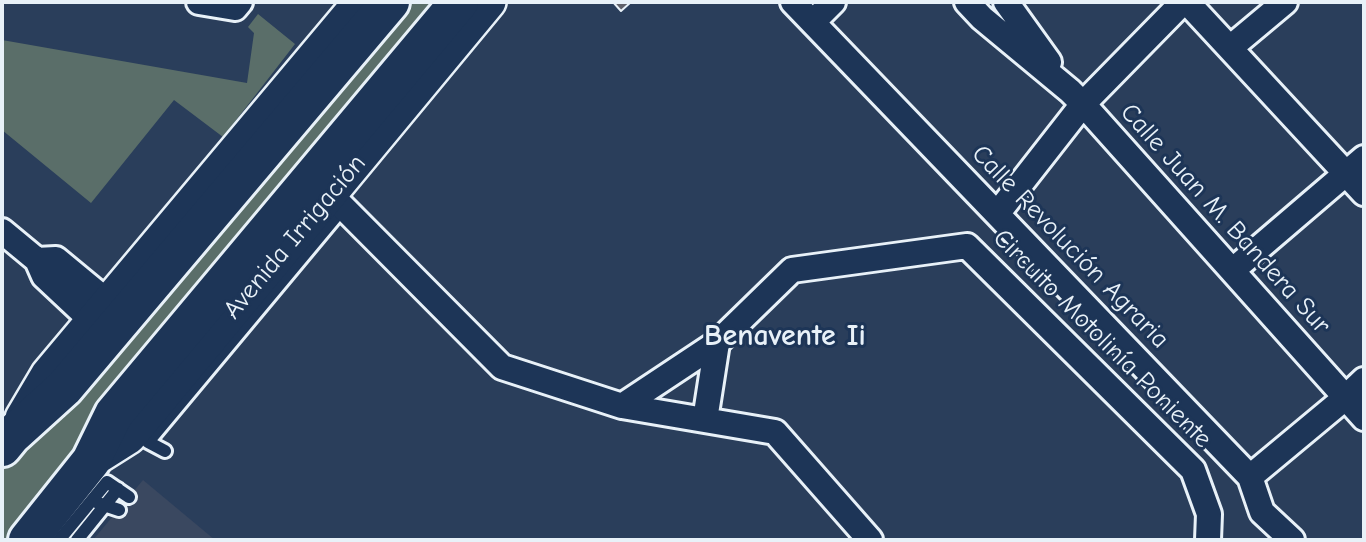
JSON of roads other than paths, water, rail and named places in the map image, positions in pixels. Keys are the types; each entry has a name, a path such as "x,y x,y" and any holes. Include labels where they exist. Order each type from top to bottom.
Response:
{"main road":[{"path":"6,441 64,388 390,2"},
{"name":"Avenida Irrigación","path":"28,540 92,461 114,414 459,2"}],"street":[{"path":"199,2 235,8 240,2"},
{"path":"6,441 48,374 360,2"},
{"name":"Avenida Irrigación","path":"92,461 129,437 336,201 489,2"},
{"name":"Calle Revolución Agraria","path":"793,2 1250,477 1262,512 1292,540"},
{"path":"813,22 833,2"},
{"name":"Calle Juan M. Bandera Sur","path":"1006,2 1076,98"},
{"path":"997,214 1076,98 1185,2 1355,166 1364,193"},
{"path":"1230,48 1285,2"},
{"name":"Calle Juan M. Bandera Sur","path":"981,7 1076,98 1364,418"},
{"path":"1233,270 1355,166"},
{"path":"336,201 502,367 622,406 775,432 870,540"},
{"path":"2,231 37,260 56,259 100,312"},
{"name":"Circuito Motolinía Poniente","path":"718,343 792,270 967,246 1193,470 1209,514 1208,540"},
{"path":"622,406 718,343"},
{"path":"705,420 718,343"},
{"path":"1250,477 1364,380"}],"lane":[{"path":"165,451 148,442 336,201"},
{"path":"59,540 107,482 129,497"},
{"path":"77,540 118,489"},
{"path":"91,501 118,510"}],"district":[{"name":"Benavente Ii","path":"785,337"}]}
